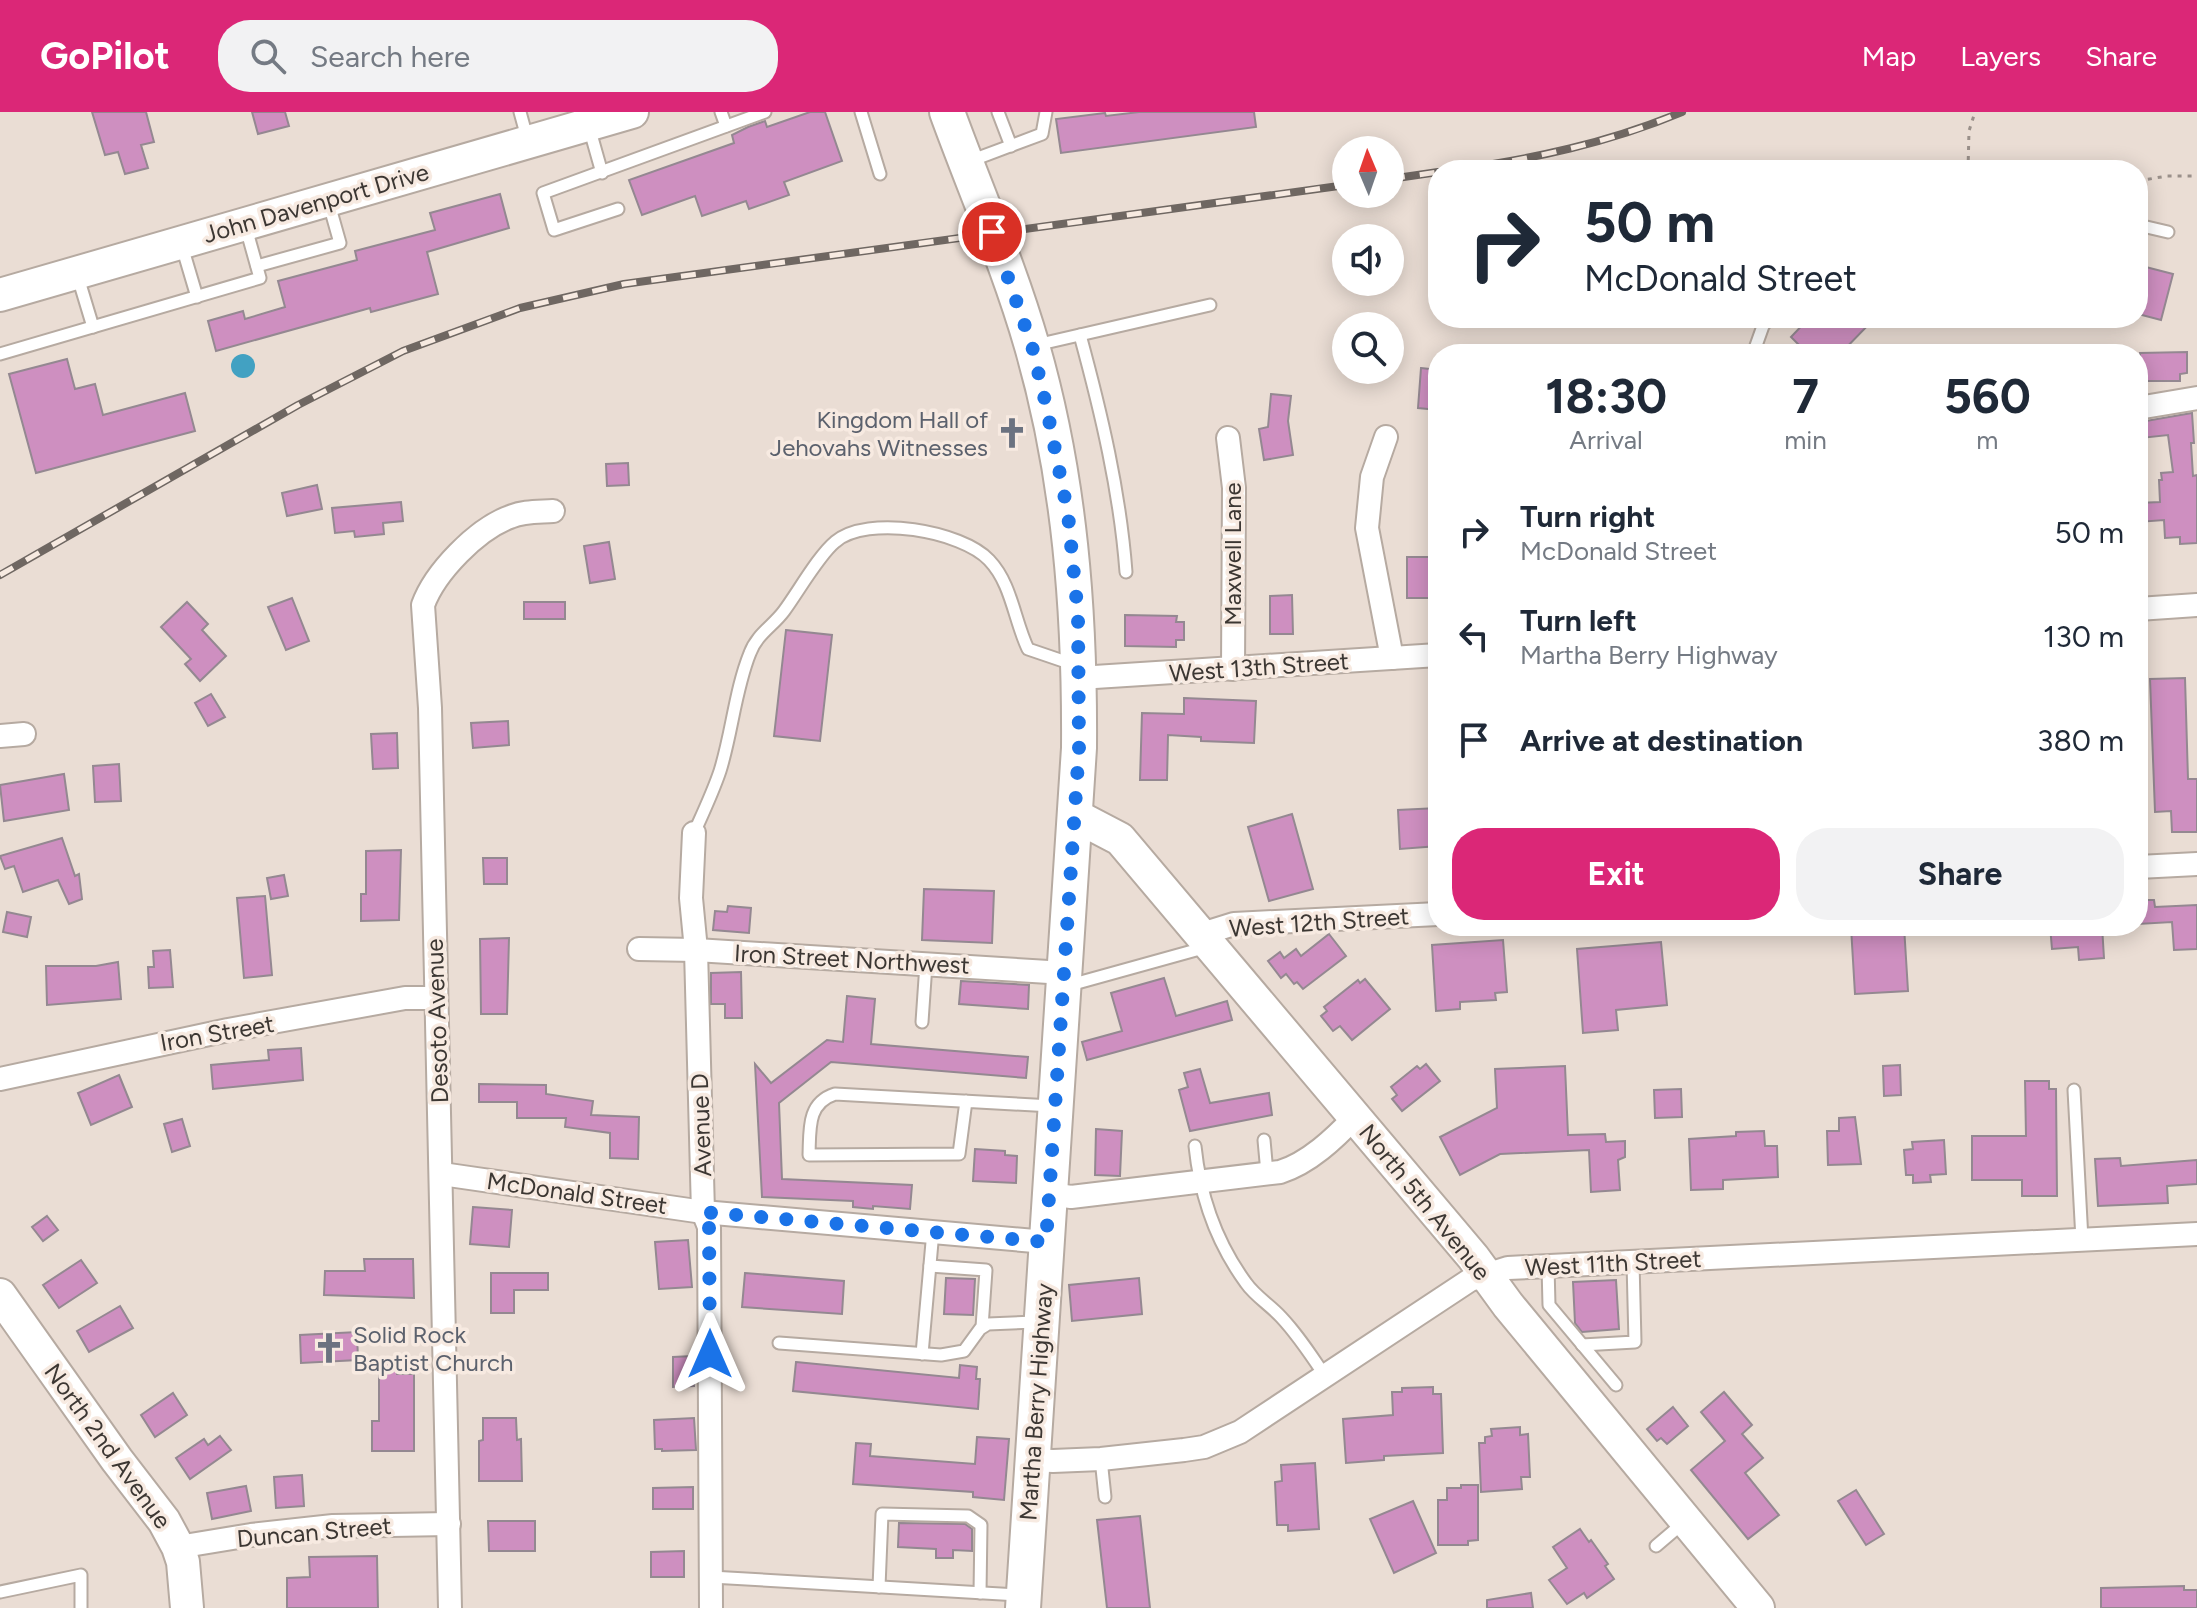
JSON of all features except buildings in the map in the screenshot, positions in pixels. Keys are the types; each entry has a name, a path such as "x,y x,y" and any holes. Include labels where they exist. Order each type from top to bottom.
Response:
{"main road":[{"name":"Martha Berry Highway","path":"947,112 1032,346 1068,514 1078,615 1076,816 1023,1602"}],"street":[{"name":"John Davenport Drive","path":"0,295 328,200 524,127 588,125 632,112"},
{"path":"2148,406 2197,398"},
{"path":"1386,437 1372,477 1367,528 1392,658"},
{"name":"Maxwell Lane","path":"1228,438 1234,488 1233,669"},
{"name":"Desoto Avenue","path":"450,1608 430,708 423,605 428,590 460,552 495,524 517,514 553,511"},
{"path":"2148,608 2197,605"},
{"name":"West 13th Street","path":"1079,672 1233,669 1428,656"},
{"path":"0,736 24,734"},
{"name":"North 5th Avenue","path":"1076,816 1120,839 1207,940 1758,1608"},
{"name":"Avenue D","path":"694,833 691,898 696,950 703,1212 709,1227 711,1608"},
{"path":"2148,866 2197,864"},
{"name":"West 12th Street","path":"1207,940 1234,924 1428,914"},
{"name":"Iron Street Northwest","path":"639,949 926,964 1065,980"},
{"name":"Iron Street","path":"0,1079 214,1033 405,998 436,998"},
{"path":"1051,1194 1071,1197 1291,1169 1339,1134 1355,1117"},
{"name":"McDonald Street","path":"442,1174 703,1212 1046,1242"},
{"name":"West 11th Street","path":"1031,1460 1101,1459 1204,1447 1240,1432 1470,1280 1508,1268 2197,1234"},
{"name":"North 2nd Avenue","path":"0,1295 164,1521 178,1547 186,1581 187,1608"},
{"name":"Duncan Street","path":"178,1547 333,1526 449,1524"}],"lane":[{"path":"721,112 726,126"},
{"path":"618,209 554,230 543,193 765,112"},
{"path":"861,112 880,174"},
{"path":"998,112 1011,146"},
{"path":"966,163 1042,134 1046,112"},
{"path":"588,125 602,173"},
{"path":"257,266 340,243 328,200"},
{"path":"0,354 260,278 245,224"},
{"path":"2148,227 2168,232"},
{"path":"181,243 197,297"},
{"path":"77,273 93,327"},
{"path":"1032,346 1210,305"},
{"path":"1080,335 1109,458 1126,572"},
{"path":"694,833 719,773 750,653 761,633 780,616 826,551 837,540 851,533 865,528 891,528 941,536 969,545 998,571 1028,649 1079,672"},
{"path":"1065,980 1207,940"},
{"path":"922,1022 926,964"},
{"path":"2074,1090 2082,1240"},
{"path":"966,1101 959,1154 809,1155 815,1104 835,1094 966,1101 1057,1106"},
{"path":"1264,1140 1267,1173"},
{"path":"1195,1146 1198,1182 1212,1221 1247,1286 1299,1338 1325,1376"},
{"path":"922,1354 933,1231"},
{"path":"1582,1345 1635,1342 1633,1262"},
{"path":"930,1266 986,1270 982,1327"},
{"path":"1548,1266 1549,1305 1616,1385"},
{"path":"779,1343 941,1355 964,1351 982,1327 988,1324 1041,1322"},
{"path":"1101,1459 1105,1497"},
{"path":"879,1587 882,1514 968,1516 981,1525 980,1593"},
{"path":"1656,1546 1686,1521"},
{"path":"0,1592 81,1575 81,1608"},
{"path":"711,1577 980,1593 1023,1602"}],"path":[{"path":"1968,160 1969,131 1975,112"},
{"path":"2148,179 2197,176"}],"water":[{"path":"243,354 254,361 255,366 248,377 243,378 232,371 231,366 238,355"}],"railway":[{"path":"1516,160 1626,133 1682,112"},
{"path":"1404,177 1428,173"},
{"path":"0,575 298,405 403,351 520,308 624,284 1332,187"}],"place":[{"name":"Kingdom Hall of Jehovahs Witnesses","path":"1012,433"},
{"name":"Solid Rock Baptist Church","path":"329,1348"}],"route":[{"path":"710,1354 709,1227 703,1212 1046,1242 1076,816 1078,615 1068,514 1046,405 1032,346 992,232"}]}
